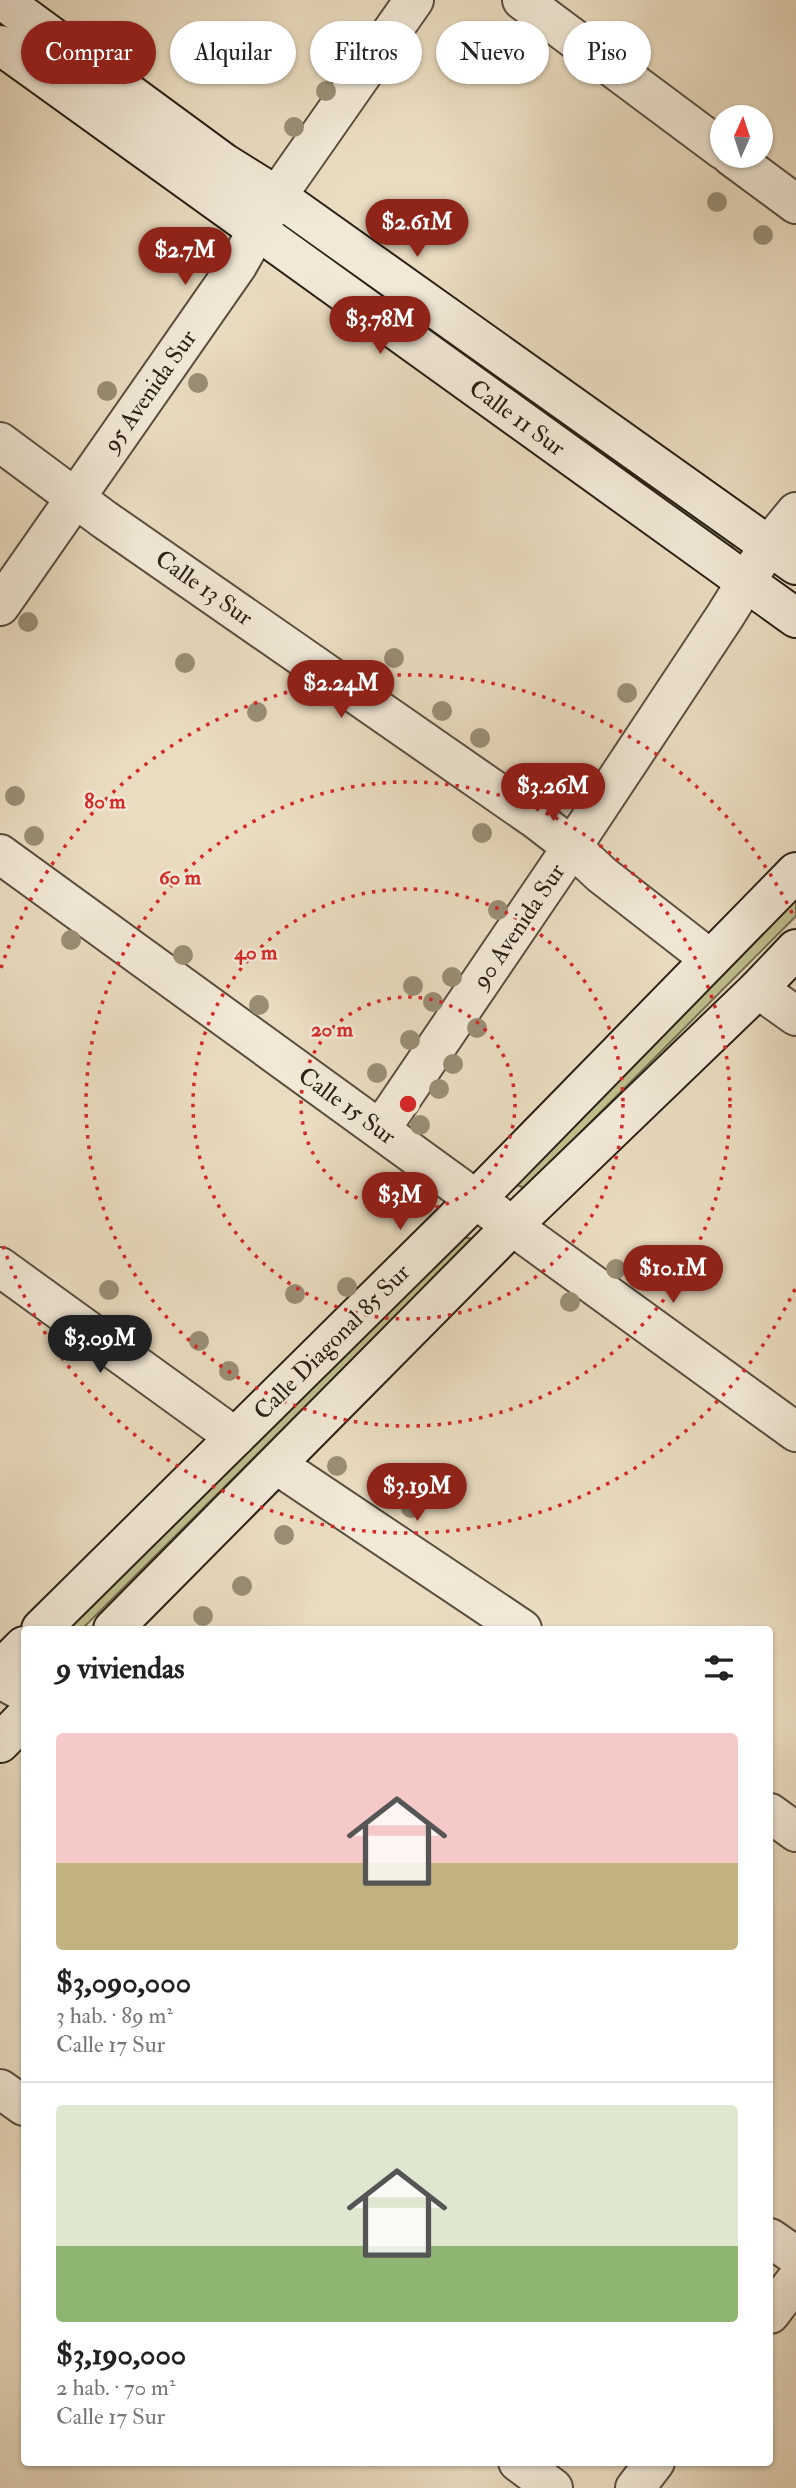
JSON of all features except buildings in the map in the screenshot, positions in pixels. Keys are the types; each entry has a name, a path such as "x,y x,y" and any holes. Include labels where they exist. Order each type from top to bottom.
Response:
{"street":[{"name":"Calle 11 Sur","path":"2,0 224,163 277,196 783,555"},
{"name":"95 Avenida Sur","path":"0,606 258,232 277,196 414,0"},
{"path":"522,0 710,140"},
{"name":"Calle 11 Sur","path":"0,45 796,618"},
{"path":"747,168 796,204"},
{"name":"Calle 13 Sur","path":"0,443 537,820 602,875 710,959"},
{"name":"90 Avenida Sur","path":"380,1130 572,847 746,582 783,555 796,512"},
{"name":"Calle 15 Sur","path":"0,854 796,1432"},
{"name":"Calle Diagonal 85 Sur","path":"44,1626 476,1199 796,872"},
{"name":"Calle Diagonal 85 Sur","path":"116,1626 513,1225 758,989 796,949"},
{"path":"758,989 796,1016"},
{"path":"0,1266 235,1437"},
{"path":"277,1465 518,1626"},
{"path":"0,1670 21,1649"},
{"path":"0,1679 21,1690"},
{"path":"0,1743 21,1721"},
{"path":"773,1815 796,1832"},
{"path":"0,2089 21,2104"},
{"path":"773,2240 796,2256"},
{"path":"773,2310 796,2280"},
{"path":"523,2466 553,2488"},
{"path":"635,2488 652,2466"}],"shaded area":[{"path":"299,230 735,543 730,550 291,235"},
{"path":"796,900 796,916 525,1188 514,1184"},
{"path":"457,1236 473,1239 85,1626 68,1626"}]}
